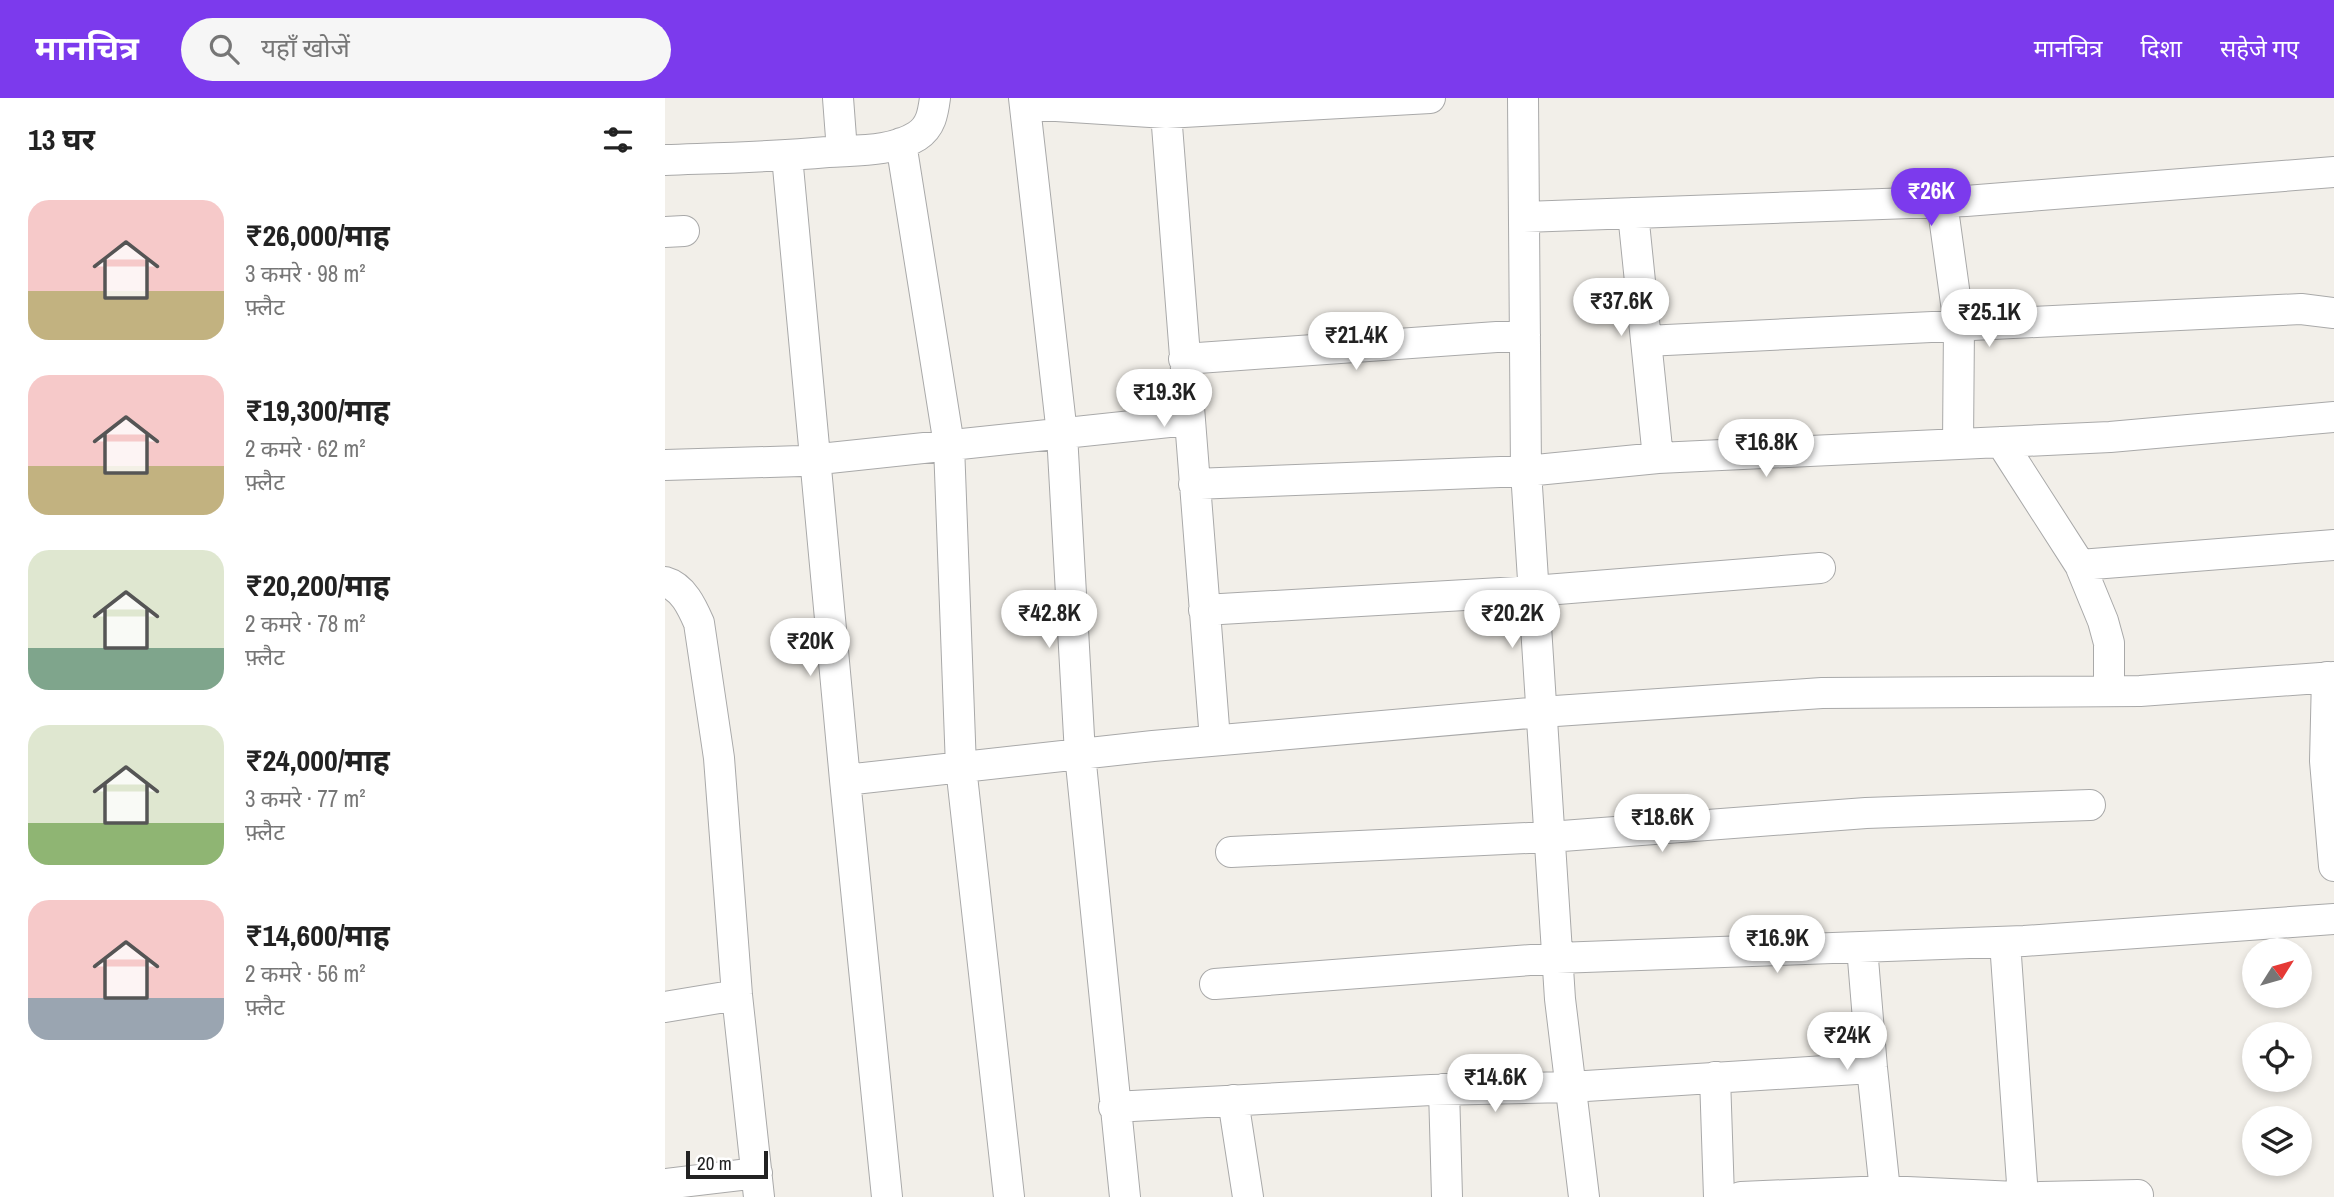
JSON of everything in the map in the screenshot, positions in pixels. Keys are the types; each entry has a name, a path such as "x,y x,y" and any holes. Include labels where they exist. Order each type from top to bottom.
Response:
{"street":[{"path":"838,98 842,151"},
{"path":"665,160 787,156 879,149 915,137 929,123 935,98"},
{"path":"1125,1197 1080,754 1062,433 1024,101 1166,113 1430,98"},
{"path":"1523,98 1526,471 1557,958 1584,1197"},
{"path":"1166,113 1215,740"},
{"path":"901,143 949,445 961,767 1009,1197"},
{"path":"787,156 887,1197"},
{"path":"1524,217 1942,202 2334,172"},
{"path":"1942,202 1959,325 1958,444"},
{"path":"1633,213 1658,458"},
{"path":"1646,341 2301,309 2334,313"},
{"path":"1184,359 1525,335"},
{"path":"1193,484 1526,471 1658,458 2110,437 2334,417"},
{"path":"665,465 815,459 1188,420"},
{"path":"2001,442 2080,565 2109,643 2109,691"},
{"path":"2080,565 2334,545"},
{"path":"1204,610 1533,591 1819,568"},
{"path":"665,582 673,584 689,603 699,623 719,758 737,995 758,1185 665,1184"},
{"path":"845,780 1215,740 1541,712 1822,693 2140,691 2330,677 2325,761 2334,866"},
{"path":"1231,852 1549,837 1866,813 2090,805"},
{"path":"1215,984 1557,958 2005,942 2334,919"},
{"path":"2005,942 2023,1197"},
{"path":"1862,947 1885,1191"},
{"path":"665,1007 737,995"},
{"path":"1114,1107 1444,1089 1570,1087 1872,1068"},
{"path":"1716,1077 1719,1197"},
{"path":"1444,1089 1447,1197"},
{"path":"1233,1100 1248,1197"},
{"path":"1741,1197 1885,1191 2017,1197"},
{"path":"2040,1197 2138,1195"}]}
